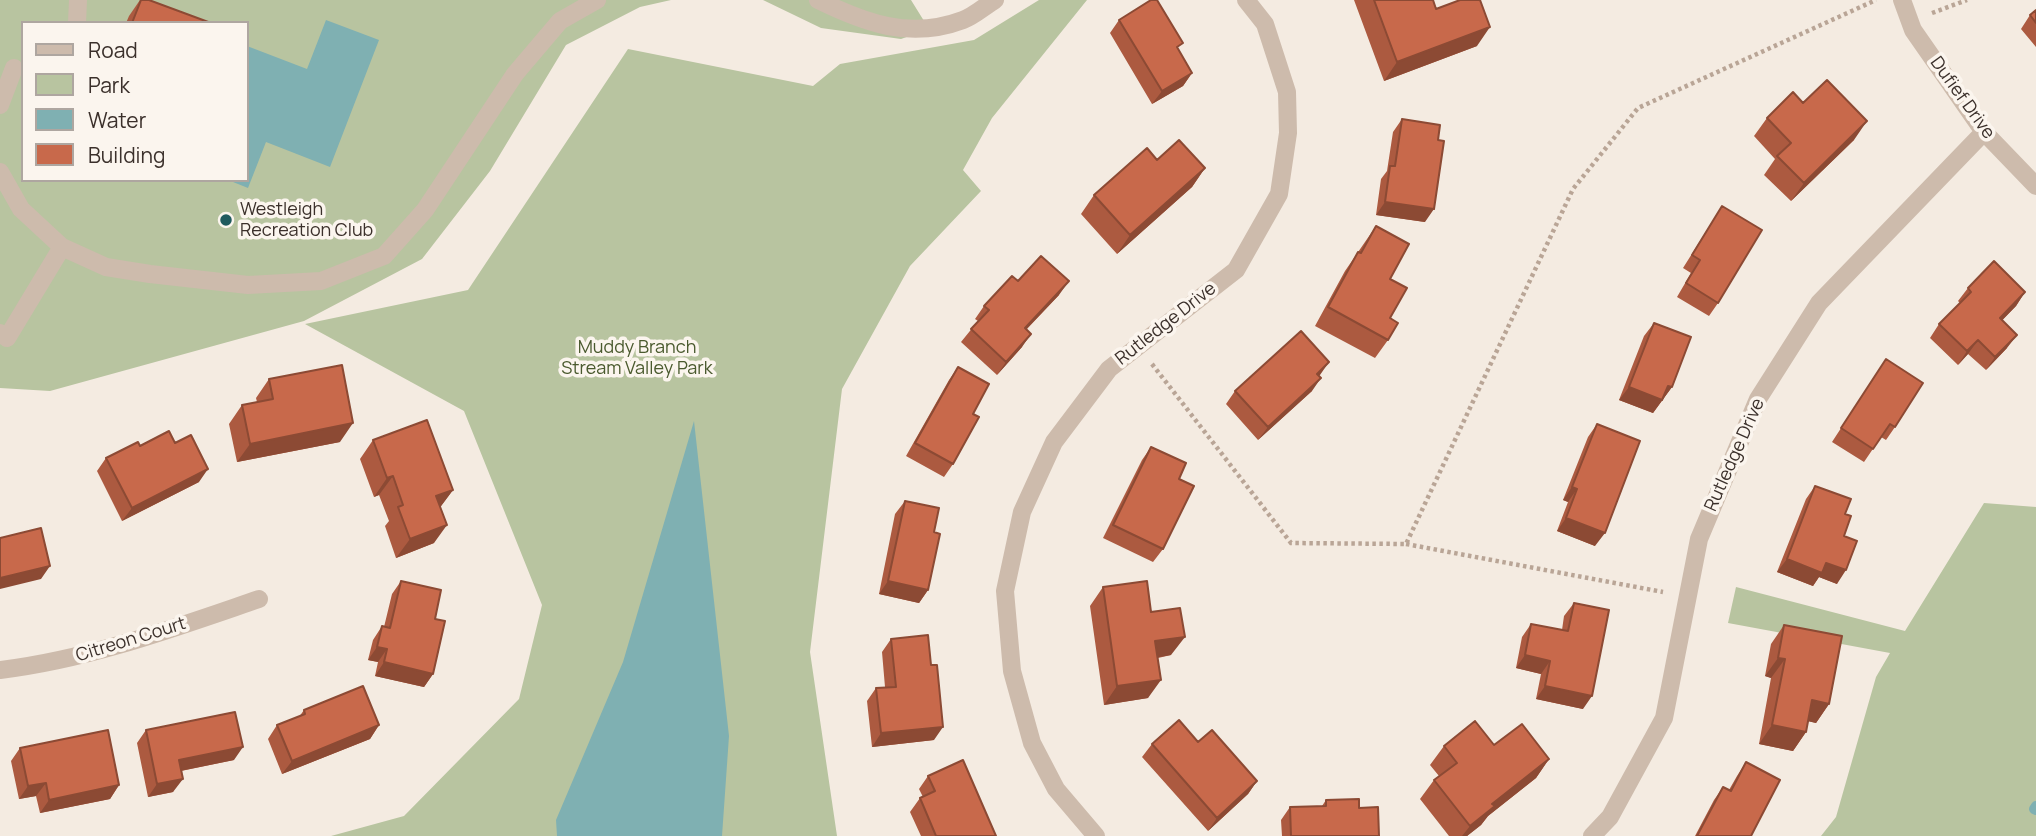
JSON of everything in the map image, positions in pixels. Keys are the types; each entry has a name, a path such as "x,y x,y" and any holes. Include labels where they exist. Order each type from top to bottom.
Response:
{"street":[{"path":"77,21 78,0"},
{"path":"0,173 21,209 62,247 106,267 248,285 321,281 384,256 425,210 515,74 560,21 597,0"},
{"path":"818,0 890,28 929,29 964,20 995,0"},
{"name":"Rutledge Drive","path":"1096,836 1056,789 1032,743 1012,671 1005,591 1022,512 1054,442 1109,369 1236,270 1279,194 1288,133 1287,92 1265,24 1246,0"},
{"name":"Dufief Drive","path":"1902,0 1913,30 1984,132 2036,186"},
{"path":"0,105 12,67"},
{"name":"Rutledge Drive","path":"1592,836 1610,817 1664,718 1699,539 1758,398 1819,303 1984,132"},
{"path":"0,334 7,338 62,247"},
{"name":"Citreon Court","path":"0,670 42,665 130,643 259,599"}],"path":[{"path":"1406,544 1573,189 1638,108 1876,0"},
{"path":"1910,21 1967,0"},
{"path":"1143,342 1153,367 1291,543 1406,544 1688,597"}],"green space":[{"name":"Westleigh Recreation Club","path":"0,0 671,0 640,7 566,45 490,171 422,259 304,321 50,391 0,388"},
{"path":"763,0 911,0 929,29 901,39 821,28"},
{"name":"Muddy Branch Stream Valley Park","path":"1039,0 1087,0 992,118 963,170 981,191 910,266 842,389 810,652 837,836 331,836 404,816 519,699 542,605 464,411 305,324 468,290 628,49 813,86 840,64 974,40"},
{"path":"1984,503 2036,507 2036,836 1821,836 1836,817 1876,677 1890,653 1728,623 1736,587 1905,631"}],"water":[{"path":"326,20 379,40 330,167 266,142 248,188 233,182 248,182 248,46 307,69"},
{"path":"694,421 729,736 722,836 557,836 556,820 623,662"}],"building":[{"path":"141,0 149,0 206,21 133,21"},
{"path":"1151,0 1157,0 1183,43 1177,47 1192,73 1162,91 1119,20"},
{"path":"1374,0 1433,0 1436,9 1460,0 1480,0 1490,27 1397,62"},
{"path":"2036,10 2036,23 2030,15"},
{"path":"1827,80 1867,121 1804,183 1777,156 1791,143 1767,118 1793,92 1803,103"},
{"path":"1402,119 1440,125 1438,140 1444,141 1434,209 1385,202 1390,166 1395,166"},
{"path":"1179,140 1205,168 1130,235 1094,195 1147,148 1157,160"},
{"path":"1722,206 1762,230 1718,303 1686,283 1700,260 1692,255"},
{"path":"1376,226 1409,244 1390,279 1407,288 1390,318 1398,323 1388,340 1328,307 1358,252 1361,253"},
{"path":"1041,256 1069,281 1025,328 1031,334 1006,362 971,329 989,310 984,306 1012,276 1018,281"},
{"path":"1994,261 2025,292 2000,318 2017,335 1995,357 1978,340 1967,351 1939,324 1971,292 1968,288"},
{"path":"1654,323 1691,337 1672,387 1668,386 1662,400 1629,387"},
{"path":"1301,331 1329,362 1317,374 1321,378 1268,427 1235,391"},
{"path":"1886,359 1923,383 1895,427 1890,424 1873,449 1841,428"},
{"path":"342,365 353,423 250,444 242,405 273,399 269,379"},
{"path":"958,367 989,384 973,414 979,417 953,464 915,443"},
{"path":"427,420 453,490 436,496 447,525 410,539 398,507 403,505 393,476 387,478 373,440"},
{"path":"1597,424 1640,441 1605,533 1566,518 1577,489 1572,487"},
{"path":"169,431 175,443 191,435 208,469 132,508 106,458 138,442 140,446"},
{"path":"1151,447 1186,463 1179,479 1194,486 1163,549 1113,525"},
{"path":"1815,486 1851,499 1845,514 1851,516 1844,536 1857,541 1846,570 1826,563 1822,573 1787,559"},
{"path":"905,501 939,508 934,532 940,534 928,590 888,581"},
{"path":"41,528 50,566 0,578 0,538"},
{"path":"401,581 441,590 435,619 445,621 433,674 384,662 387,649 377,647 382,626 390,628"},
{"path":"1147,581 1151,612 1180,608 1185,637 1155,641 1161,680 1117,686 1103,587"},
{"path":"1574,603 1609,610 1592,696 1545,686 1550,661 1525,655 1531,624 1568,631"},
{"path":"1784,625 1842,636 1829,704 1812,700 1806,732 1772,725 1785,659 1778,658"},
{"path":"928,635 931,665 937,665 943,727 881,733 876,688 896,687 891,639"},
{"path":"363,686 379,725 292,761 277,725 305,714 304,710"},
{"path":"235,712 243,747 179,760 183,779 157,784 146,730"},
{"path":"1179,720 1198,742 1212,730 1257,781 1217,818 1152,744"},
{"path":"1475,721 1494,745 1522,724 1549,759 1492,804 1495,806 1470,826 1434,780 1457,763 1444,746"},
{"path":"108,730 119,785 49,800 46,783 28,786 20,748"},
{"path":"963,760 996,836 936,836 920,798 935,791 928,776"},
{"path":"1746,762 1780,780 1751,836 1697,836 1723,787 1731,791"},
{"path":"1359,799 1359,808 1378,807 1379,836 1291,836 1290,807 1326,806 1326,800"}],"waterway":[{"path":"2036,806 2036,810"}],"place":[{"name":"Westleigh Recreation Club","path":"226,220"}]}
